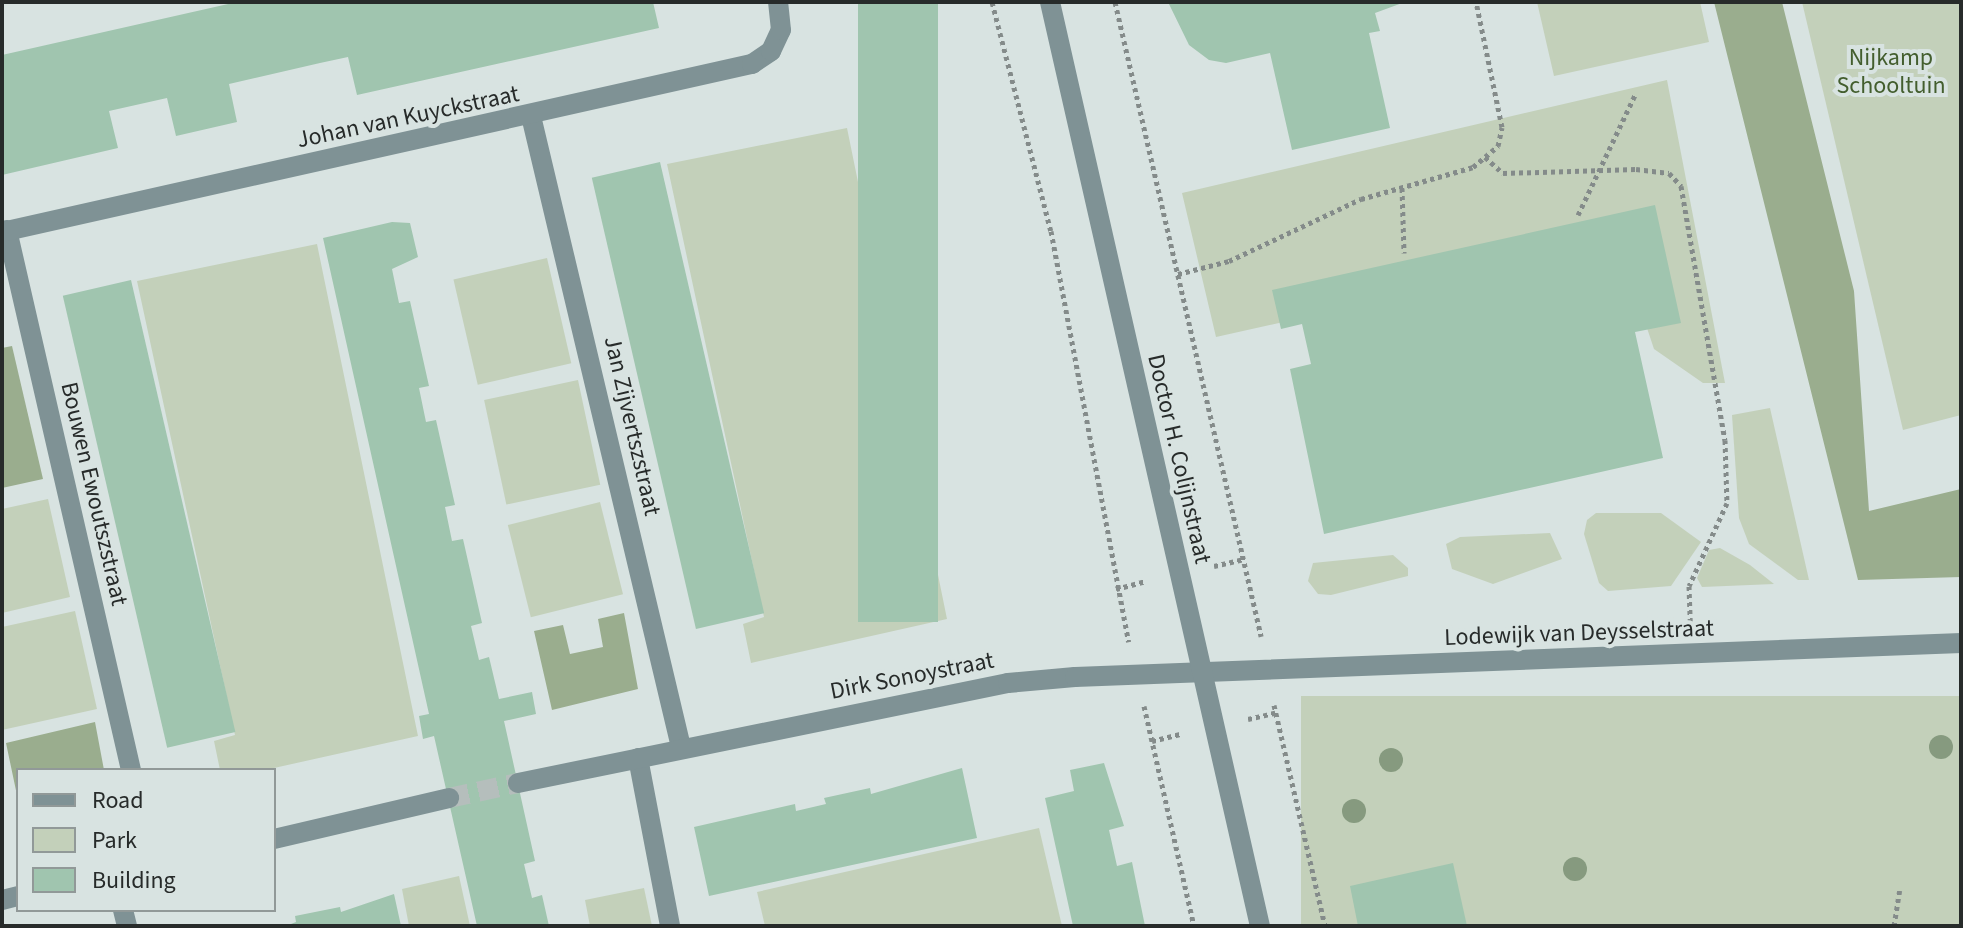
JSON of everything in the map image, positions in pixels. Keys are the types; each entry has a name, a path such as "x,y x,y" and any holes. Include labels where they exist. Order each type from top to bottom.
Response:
{"street":[{"name":"Johan van Kuyckstraat","path":"4,231 531,116 752,64 771,51 781,30 778,2"},
{"name":"Doctor H. Colijnstraat","path":"1050,2 1200,676 1260,926"},
{"name":"Jan Zijvertszstraat","path":"531,116 681,747"},
{"name":"Bouwen Ewoutszstraat","path":"4,231 131,768"},
{"name":"Lodewijk van Deysselstraat","path":"1200,676 1961,643"},
{"name":"Dirk Sonoystraat","path":"518,783 681,747 1008,683 1200,676"},
{"path":"638,758 670,926"},
{"path":"276,839 449,798"}],"path":[{"path":"992,2 1051,231 1138,677 1194,926"},
{"path":"1115,2 1325,926"},
{"path":"1178,274 1229,261 1312,217 1473,167 1498,146 1502,127 1476,2"},
{"path":"1578,215 1635,95"},
{"path":"1485,157 1503,173 1600,169 1669,173 1681,186 1725,440 1727,503 1689,586 1691,654"},
{"path":"1402,188 1404,253"},
{"path":"1894,926 1900,890"}],"green space":[{"path":"1537,2 1700,2 1709,42 1554,76"},
{"path":"1714,2 1782,2 1854,291 1869,511 1961,489 1961,577 1858,580"},
{"name":"Nijkamp Schooltuin","path":"1802,2 1961,2 1961,415 1903,430"},
{"path":"1667,80 1725,383 1703,383 1654,349 1620,247 1216,337 1182,193"},
{"path":"847,128 947,619 751,663 743,624 764,617 667,164"},
{"path":"317,244 418,736 274,768 220,768 214,741 235,735 137,281"},
{"path":"547,258 571,363 478,385 453,280"},
{"path":"12,346 43,479 2,488 2,348"},
{"path":"578,380 600,485 506,505 484,400"},
{"path":"1770,408 1809,580 1798,580 1749,544 1739,518 1732,415"},
{"path":"48,499 70,597 2,613 2,509"},
{"path":"600,502 623,594 531,617 508,525"},
{"path":"1596,513 1661,513 1701,542 1671,586 1608,591 1599,583 1584,534 1587,520"},
{"path":"1550,533 1562,559 1493,584 1452,569 1446,544 1460,537"},
{"path":"1720,548 1750,565 1774,584 1702,587 1697,578 1709,550"},
{"path":"1393,555 1408,568 1408,576 1331,595 1318,594 1308,581 1313,563"},
{"path":"75,611 97,709 2,730 2,627"},
{"path":"624,613 638,689 552,710 534,631 563,625 570,654 603,647 598,619"},
{"path":"1301,696 1961,696 1961,926 1301,926"},
{"path":"95,722 104,768 16,768 16,790 6,743"},
{"path":"1039,828 1062,926 765,926 757,892"},
{"path":"459,876 470,926 409,926 402,889"},
{"path":"644,888 652,926 590,926 585,900"}],"building":[{"path":"237,2 653,2 659,28 357,95 348,57 320,63 229,84 237,122 176,136 167,98 109,111 118,148 2,175 2,55"},
{"path":"858,2 938,2 938,622 858,622"},
{"path":"1168,2 1405,2 1375,13 1380,31 1369,33 1390,128 1292,150 1270,53 1226,63 1209,60 1189,45"},
{"path":"660,162 764,613 696,629 592,178"},
{"path":"1655,205 1681,323 1635,332 1663,458 1324,534 1290,369 1311,364 1302,324 1281,329 1272,290"},
{"path":"392,222 410,223 418,257 392,269 399,303 410,301 429,386 419,388 426,422 436,420 455,505 445,507 452,541 463,539 482,623 471,626 479,660 489,657 499,699 532,692 536,714 504,721 535,861 524,864 532,898 542,895 549,926 477,926 434,736 423,739 419,716 429,714 323,238"},
{"path":"131,280 235,732 167,748 63,296"},
{"path":"1104,763 1124,826 1109,830 1117,866 1132,862 1145,926 1073,926 1045,798 1074,791 1070,770"},
{"path":"962,768 977,838 709,896 694,827 795,804 796,811 826,804 824,798 870,788 871,794"},
{"path":"1453,863 1467,926 1358,926 1350,886"},
{"path":"394,894 401,926 286,926 296,922 295,916 340,907 341,912"}],"tunnel":[{"path":"449,798 518,783"}]}
